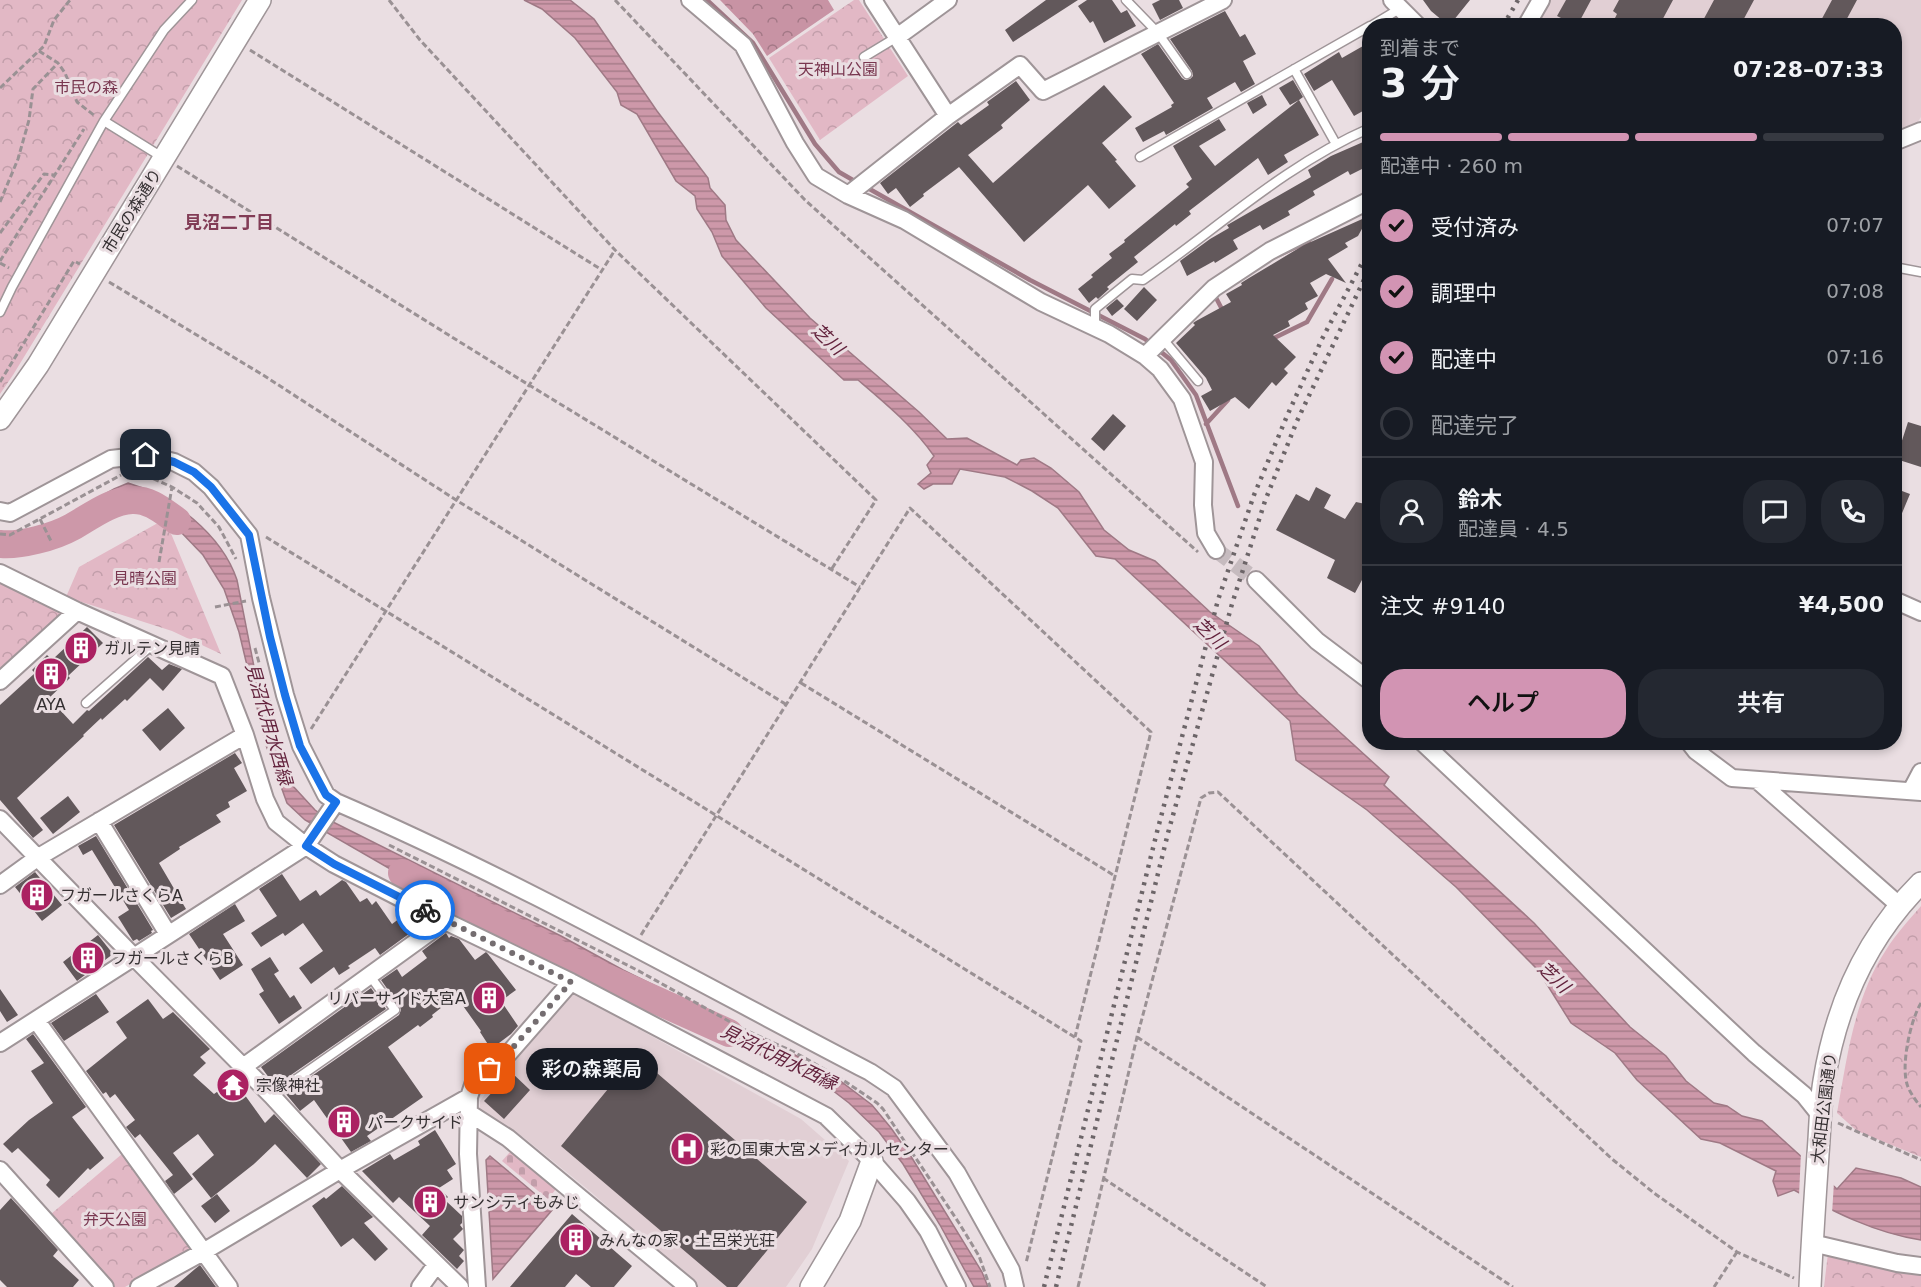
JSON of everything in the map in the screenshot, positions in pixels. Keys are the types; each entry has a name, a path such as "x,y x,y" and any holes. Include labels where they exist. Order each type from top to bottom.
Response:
{"street":[{"name":"市民の森通り","path":"0,419 38,365 260,0"},
{"path":"690,0 743,45 795,143 816,176 848,195 904,220 1041,302 1110,334 1145,356 1160,369 1182,399 1204,462 1203,505 1209,553"},
{"path":"873,0 948,116"},
{"path":"897,37 948,0"},
{"path":"848,195 948,116 1020,65 1043,91 1223,0"},
{"path":"1531,18 1541,0"},
{"path":"1396,4 1410,18"},
{"path":"1902,139 1921,131"},
{"path":"1145,356 1214,288 1259,258 1362,204"},
{"path":"0,511 10,513 111,459 146,455 174,462 194,472 211,487 249,535 271,641 300,746 326,795 336,802 443,851 633,947 870,1072 894,1088 957,1173 1011,1270 1015,1287"},
{"path":"0,573 77,611 222,676 245,735 265,800 276,822 306,846 334,864 571,982 826,1116 872,1161 907,1201 928,1231 957,1287"},
{"path":"1256,580 1317,641 1362,675"},
{"path":"1902,604 1921,612"},
{"path":"0,681 77,611"},
{"path":"0,885 38,858 245,735"},
{"path":"1431,750 1754,1053 1804,1095 1820,1125"},
{"path":"1695,750 1732,778 1916,792 1921,772"},
{"path":"1757,780 1900,906"},
{"path":"0,1043 306,846 336,802"},
{"path":"0,819 272,1096 340,1170 460,1287"},
{"path":"99,821 168,934"},
{"name":"大和田公園通り","path":"1810,1286 1820,1125 1829,1053 1846,996 1875,940 1900,906 1921,883"},
{"path":"243,1067 445,921"},
{"path":"477,1287 468,1154 469,1105 474,1082 508,1053 571,982"},
{"path":"36,1020 229,1287"},
{"path":"139,1287 203,1252 340,1170 469,1105"},
{"path":"469,1105 688,1287"},
{"path":"811,1287 850,1221 872,1161"},
{"path":"0,1170 105,1287"},
{"path":"1812,1237 1897,1263 1921,1266"},
{"path":"420,1287 436,1264"}],"lane":[{"path":"0,312 104,121 164,30 192,0"},
{"path":"1126,0 1158,33 1187,74"},
{"path":"1379,18 1396,4"},
{"path":"1140,157 1362,31"},
{"path":"864,57 897,37"},
{"path":"1294,69 1336,144"},
{"path":"104,121 164,158"},
{"path":"1095,327 1095,309 1132,279 1143,280 1278,179 1336,144 1362,132"},
{"path":"1902,268 1921,272"},
{"path":"1162,338 1198,381"},
{"path":"86,703 152,645"},
{"path":"272,1096 395,1010 370,976"}],"path":[{"path":"0,88 44,46 54,20 70,0"},
{"path":"389,0 420,40 615,250 876,500 831,570"},
{"path":"615,0 805,200 1209,553"},
{"path":"235,41 602,270"},
{"path":"39,51 58,63 65,73 77,102 93,115"},
{"path":"0,202 18,159 29,120 33,89 58,63"},
{"path":"12,270 0,262 87,125"},
{"path":"164,158 860,587"},
{"path":"0,233 44,174 55,175"},
{"path":"300,746 615,250"},
{"path":"93,273 263,375 456,500 787,705"},
{"path":"0,382 48,305"},
{"path":"0,534 10,535 120,475 145,475 172,486 196,503 219,527 239,565"},
{"path":"159,562 172,486"},
{"path":"633,947 909,508 1151,732 1075,1037"},
{"path":"40,519 52,543"},
{"path":"266,537 1081,1041 1028,1259 1015,1287"},
{"path":"215,607 246,601"},
{"path":"801,683 1115,876"},
{"path":"269,703 276,723"},
{"path":"1078,1287 1137,1037 1201,798 1209,793 1218,792 1612,1159 1654,1193 1737,1252 1810,1286"},
{"path":"386,844 638,970 743,1029 794,1052 840,1078 877,1103 959,1223 979,1256 990,1287"},
{"path":"1921,1003 1909,1036 1906,1059 1907,1085 1921,1107"},
{"path":"1137,1037 1513,1287"},
{"path":"1845,1126 1921,1160"},
{"path":"1102,1178 1267,1287"},
{"path":"1714,1287 1737,1252"}],"shaded area":[{"path":"1543,0 1921,0 1921,117 1917,123 1902,128 1902,18 1533,18"},
{"name":"彩の国東大宮メディカルセンター","path":"572,992 801,1119 849,1161 812,1249 786,1287 698,1287 591,1192 523,1137 480,1113 480,1101 492,1084"}],"green space":[{"name":"市民の森","path":"0,0 242,0 0,394"},
{"path":"720,0 828,0 834,10 767,56 753,34"},
{"name":"天神山公園","path":"854,0 859,0 908,76 820,140 769,58"},
{"name":"見晴公園","path":"165,519 221,654 172,631 66,597 79,567"},
{"path":"0,583 66,611 3,669 0,667"},
{"path":"1921,906 1921,1157 1857,1131 1837,1113 1848,1050 1866,988 1890,944"},
{"path":"511,1151 556,1189 548,1199 502,1161"},
{"name":"弁天公園","path":"122,1154 190,1245 189,1251 125,1287 115,1287 51,1214"},
{"path":"1828,1253 1921,1271 1921,1287 1824,1287"}],"water":[{"name":"芝川","path":"524,0 570,0 594,19 657,111 708,178 710,188 725,205 726,220 736,240 810,318 947,439 967,438 1017,465 1021,460 1034,458 1051,468 1079,492 1104,530 1129,550 1155,561 1210,612 1259,646 1298,694 1389,777 1384,785 1534,923 1630,1027 1666,1056 1686,1081 1714,1103 1727,1106 1742,1116 1762,1121 1837,1189 1856,1168 1901,1178 1921,1187 1921,1240 1871,1227 1794,1190 1778,1196 1773,1181 1776,1171 1720,1143 1701,1139 1637,1080 1615,1053 1571,1023 1538,970 1456,887 1367,810 1296,760 1290,721 1115,559 1096,556 1058,508 1005,477 960,469 952,484 933,484 924,489 918,484 931,473 927,465 934,456 926,445 899,416 858,380 844,380 766,308 722,256 712,232 697,209 695,196 676,181 637,114 621,105 617,92 575,38 542,9"},
{"path":"128,483 162,497 194,520 208,533 230,563 237,580 257,682 292,785 315,810 331,821 835,1077 872,1105 891,1128 982,1272 988,1287 974,1287 903,1164 879,1132 849,1103 815,1077 708,1030 694,1017 683,1013 681,1008 627,984 617,977 590,967 591,963 577,959 449,895 425,889 305,820 287,803 266,745 239,632 224,589 203,555 179,530 135,496 103,510 71,530 35,541 0,548 0,537 40,531"},
{"path":"490,1156 553,1209 493,1279 486,1160"}],"pier":[{"path":"1801,1152 1834,1182 1832,1214 1799,1196"}],"building":[{"path":"1046,0 1078,0 1013,42 1005,30"},
{"path":"1087,0 1112,0 1121,13 1127,10 1136,26 1104,43 1093,21 1090,23 1078,6"},
{"path":"1160,0 1179,0 1183,8 1160,20 1152,4"},
{"path":"1423,0 1470,0 1455,18 1439,18"},
{"path":"1566,0 1591,0 1581,18 1557,16"},
{"path":"1619,0 1673,0 1663,18 1615,18 1617,14 1613,11"},
{"path":"1714,0 1754,0 1744,18 1704,18"},
{"path":"1832,0 1857,0 1847,18 1822,18"},
{"path":"1225,11 1240,37 1245,34 1256,54 1243,61 1255,84 1241,92 1235,82 1207,98 1213,108 1166,135 1164,131 1143,142 1135,128 1172,107 1174,103 1141,54 1158,44 1182,78 1190,79 1193,76 1192,71 1170,39"},
{"path":"1362,47 1362,112 1354,116 1332,80 1314,91 1304,74 1339,52 1342,58"},
{"path":"1293,80 1303,97 1290,105 1279,88"},
{"path":"1016,81 1030,100 1001,125 1003,128 968,155 993,183 1104,85 1132,117 1102,143 1136,186 1109,209 1088,185 1024,242 959,167 923,194 924,196 910,207 896,188 888,194 880,183 958,122 961,125 989,105 987,102"},
{"path":"1262,95 1267,105 1253,114 1247,103"},
{"path":"1299,100 1319,135 1284,155 1288,162 1268,175 1258,158 1189,211 1191,214 1176,226 1175,224 1134,257 1138,262 1107,287 1109,289 1098,299 1096,297 1089,303 1078,289 1112,258 1109,254 1125,242 1124,240 1189,187 1186,184 1192,179 1173,146 1219,119 1226,130 1199,146 1215,166"},
{"path":"1362,142 1362,169 1350,175 1348,171 1313,191 1315,195 1288,211 1290,215 1263,230 1260,225 1233,240 1238,249 1187,276 1180,261 1229,228 1227,225 1311,177 1308,170 1331,156"},
{"path":"1362,219 1362,229 1358,236 1345,243 1348,247 1328,259 1346,283 1326,274 1310,283 1318,296 1305,303 1308,309 1288,321 1290,326 1273,335 1296,357 1284,369 1288,373 1276,386 1272,382 1249,409 1235,397 1210,411 1201,396 1212,390 1206,378 1176,343 1195,325 1193,323 1231,302 1226,294 1304,245"},
{"path":"1144,287 1157,300 1137,321 1124,309"},
{"path":"1117,299 1124,306 1112,316 1106,308"},
{"path":"1113,414 1126,426 1104,451 1091,439"},
{"path":"1908,422 1921,426 1921,467 1902,461 1902,440"},
{"path":"1316,487 1331,495 1324,508 1345,519 1356,502 1362,503 1362,580 1355,593 1327,578 1335,560 1276,530 1296,494 1309,501"},
{"path":"1902,491 1910,494 1902,513"},
{"path":"87,627 103,643 68,676 70,678 49,698 73,724 148,657 162,670 169,664 182,669 163,691 150,678 127,701 125,699 102,720 101,718 17,798 43,830 33,838 0,800 0,705 35,673 32,670 47,655 52,660"},
{"path":"168,708 185,728 160,751 142,730"},
{"path":"235,753 242,763 234,768 247,791 228,802 230,807 216,815 221,822 179,847 180,849 159,863 186,909 171,918 114,825"},
{"path":"68,796 80,812 53,834 40,818"},
{"path":"96,836 153,930 139,941 137,939 133,941 118,917 129,910 92,850 83,855 78,846"},
{"name":"フガールさくらA","path":"35,872 62,905 42,921 15,887"},
{"path":"282,874 300,901 316,890 320,896 342,880 346,882 360,902 367,898 372,905 376,901 392,924 407,913 417,928 380,955 375,948 348,966 350,968 339,975 334,967 311,984 299,968 323,951 303,923 285,936 283,933 261,947 251,933 277,916 259,889"},
{"path":"235,904 245,921 223,934 243,965 220,980 189,934"},
{"path":"446,933 449,938 451,936 459,939 475,960 486,952 516,990 501,1001 518,1026 491,1049 456,996 420,1027 418,1025 388,1047 423,1097 367,1136 371,1141 351,1152 314,1100 300,1111 286,1094 399,1015 400,1007 381,980 397,969 402,977 427,958 422,951"},
{"name":"フガールさくらB","path":"98,935 113,954 77,981 63,962"},
{"path":"270,957 279,971 274,974 290,998 294,995 302,1008 279,1024 259,994 264,991 251,969"},
{"path":"371,988 386,1009 278,1084 275,1080 273,1082 270,1079 261,1067"},
{"path":"0,989 18,1015 7,1022 0,1011"},
{"path":"96,994 109,1012 64,1041 51,1023"},
{"path":"148,999 163,1019 173,1012 210,1049 200,1057 206,1063 193,1075 214,1094 234,1080 265,1123 274,1114 321,1164 307,1178 275,1144 211,1198 192,1174 214,1155 198,1134 173,1153 193,1179 174,1194 165,1181 173,1175 140,1134 135,1138 126,1127 135,1120 115,1094 110,1098 106,1092 103,1094 86,1071 127,1038 116,1022"},
{"path":"33,1034 86,1107 72,1117 104,1158 90,1170 88,1168 59,1198 46,1185 50,1180 18,1148 12,1153 3,1144 29,1120 53,1103 31,1071 44,1063 26,1039"},
{"path":"636,1055 807,1202 737,1287 727,1287 561,1146"},
{"path":"511,1072 530,1090 504,1119 484,1101"},
{"path":"435,1130 456,1164 447,1170 453,1179 439,1188 448,1197 445,1200 462,1216 460,1225 463,1229 453,1239 464,1250 459,1256 464,1261 457,1269 422,1235 430,1226 399,1197 393,1203 362,1171 390,1154 394,1160 420,1145 418,1141"},
{"path":"342,1186 373,1217 364,1223 388,1249 375,1261 353,1238 341,1247 312,1206 324,1197 326,1199"},
{"path":"217,1194 230,1211 215,1223 201,1206"},
{"path":"11,1198 58,1250 53,1256 79,1280 73,1287 7,1287 0,1280 0,1210"},
{"name":"みんなの家・土呂栄光荘","path":"572,1214 632,1266 614,1287 591,1287 576,1274 565,1287 510,1287"},
{"path":"200,1265 216,1287 174,1287 195,1269"}],"waterway":[{"path":"707,0 753,43 815,144 839,172 858,183"},
{"path":"866,187 1030,280 1145,339 1171,360 1196,395 1238,506"},
{"path":"1279,255 1309,241"},
{"path":"1270,340 1307,322 1332,279"},
{"path":"1214,294 1224,313"},
{"path":"1206,424 1228,400"},
{"name":"見沼代用水西縁","path":"0,544 27,542 56,534 108,506 124,501 145,502 177,521"},
{"name":"見沼代用水西緑","path":"402,873 589,970 729,1033"}],"tunnel":[{"path":"1216,550 1256,580"}],"railway":[{"path":"1508,18 1518,0"},
{"path":"1044,1287 1157,832 1218,600 1254,495 1287,416 1322,339 1362,263"},
{"path":"1056,1287 1168,833 1232,604 1265,501 1297,421 1362,284"}],"way so far":[{"path":"425,910 571,982 508,1053 490,1069"}],"place":[{"name":"ガルテン見晴","path":"81,648"},
{"name":"AYA","path":"51,674"},
{"name":"フガールさくらA","path":"37,895"},
{"name":"フガールさくらB","path":"88,958"},
{"name":"リバーサイド大宮A","path":"489,998"},
{"name":"彩の森薬局","path":"490,1069"},
{"name":"宗像神社","path":"233,1085"},
{"name":"パークサイド","path":"344,1122"},
{"name":"彩の国東大宮メディカルセンター","path":"687,1149"},
{"name":"サンシティもみじ","path":"430,1202"},
{"name":"みんなの家・土呂栄光荘","path":"576,1240"}],"district":[{"name":"見沼二丁目","path":"229,222"}],"route":[{"path":"146,455 174,462 194,472 211,487 249,535 270,637 300,746 326,795 336,802 306,846 334,864 425,910"}]}
